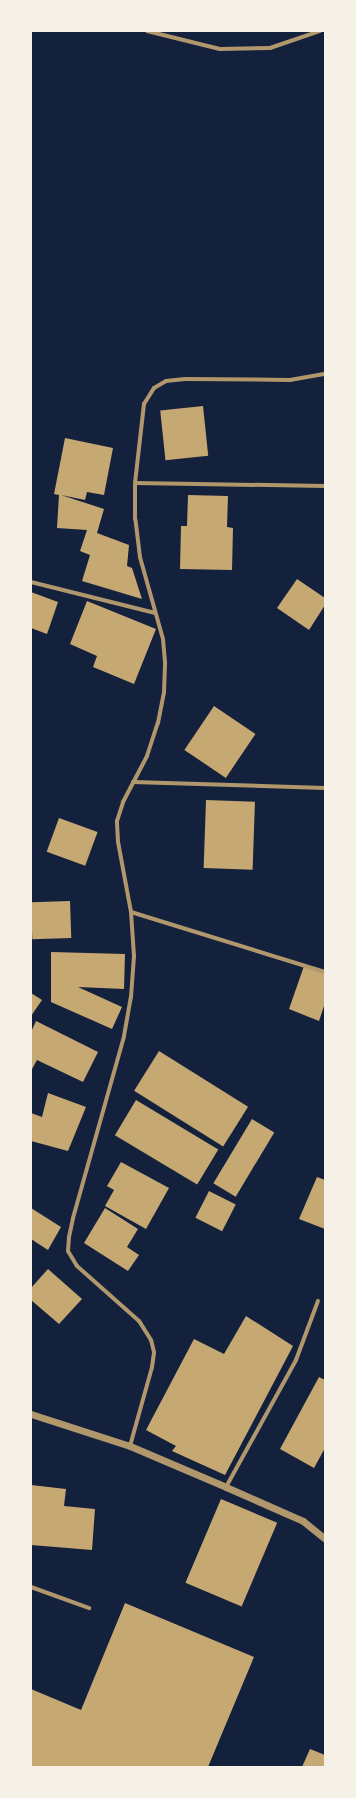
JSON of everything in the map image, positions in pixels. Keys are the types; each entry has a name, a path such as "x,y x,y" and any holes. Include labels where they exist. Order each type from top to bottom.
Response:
{"street":[{"path":"147,31 158,35 220,49 270,48 320,31"},
{"path":"130,1446 152,1367 154,1352 151,1340 139,1321 77,1266 68,1251 73,1218 124,1036 131,997 134,956 131,912 118,842 117,821 123,802 147,756 158,723 164,693 165,662 163,639 140,557 135,519 135,483 144,404 154,388 166,381 185,379 290,380 325,374"},
{"path":"135,483 325,486"},
{"path":"31,582 155,613"},
{"path":"133,782 325,788"},
{"path":"131,912 325,972"},
{"path":"226,1487 296,1360 318,1301"},
{"path":"31,1414 130,1446 303,1521 325,1539"},
{"path":"31,1587 89,1608"}],"building":[{"path":"203,406 208,456 165,460 160,410"},
{"path":"65,438 113,448 104,495 87,492 85,500 61,495 104,509 97,533 129,545 127,566 132,568 142,599 82,581 90,555 80,551 87,530 57,528 59,495 54,494"},
{"path":"188,495 228,496 227,527 233,528 232,570 180,569 181,526 187,526"},
{"path":"297,579 325,598 325,605 309,630 277,608"},
{"path":"31,592 58,602 47,634 31,628"},
{"path":"87,601 156,629 134,684 93,667 97,656 70,644"},
{"path":"214,706 255,734 226,778 184,750"},
{"path":"206,800 255,802 253,870 204,868"},
{"path":"59,818 98,832 85,866 47,852"},
{"path":"70,901 71,938 32,939 31,902"},
{"path":"51,952 125,954 124,989 78,987 122,1007 112,1029 51,1002"},
{"path":"304,966 325,973 325,1003 319,1021 289,1009"},
{"path":"31,993 42,1000 31,1016"},
{"path":"36,1021 98,1052 83,1082 37,1060 31,1071 31,1032"},
{"path":"159,1051 248,1107 223,1146 134,1091"},
{"path":"48,1093 86,1107 68,1151 31,1141 31,1113 42,1117"},
{"path":"136,1100 218,1149 197,1185 115,1135"},
{"path":"252,1119 274,1132 236,1197 213,1183"},
{"path":"121,1162 169,1188 146,1229 105,1206 114,1190 107,1186"},
{"path":"317,1177 325,1180 325,1229 299,1219"},
{"path":"209,1191 236,1205 222,1231 195,1218"},
{"path":"31,1208 61,1227 48,1250 31,1239"},
{"path":"105,1208 138,1229 127,1247 139,1255 128,1271 84,1243"},
{"path":"48,1269 82,1299 59,1324 31,1300 31,1288"},
{"path":"246,1316 293,1346 225,1475 172,1451 176,1446 146,1430 194,1339 224,1354"},
{"path":"319,1377 325,1380 325,1448 314,1468 280,1449"},
{"path":"31,1485 66,1489 64,1506 95,1509 92,1550 31,1545"},
{"path":"221,1499 277,1523 242,1607 185,1583"},
{"path":"125,1603 254,1657 208,1767 31,1767 31,1689 81,1710"},
{"path":"310,1749 325,1755 325,1767 302,1767"}]}
